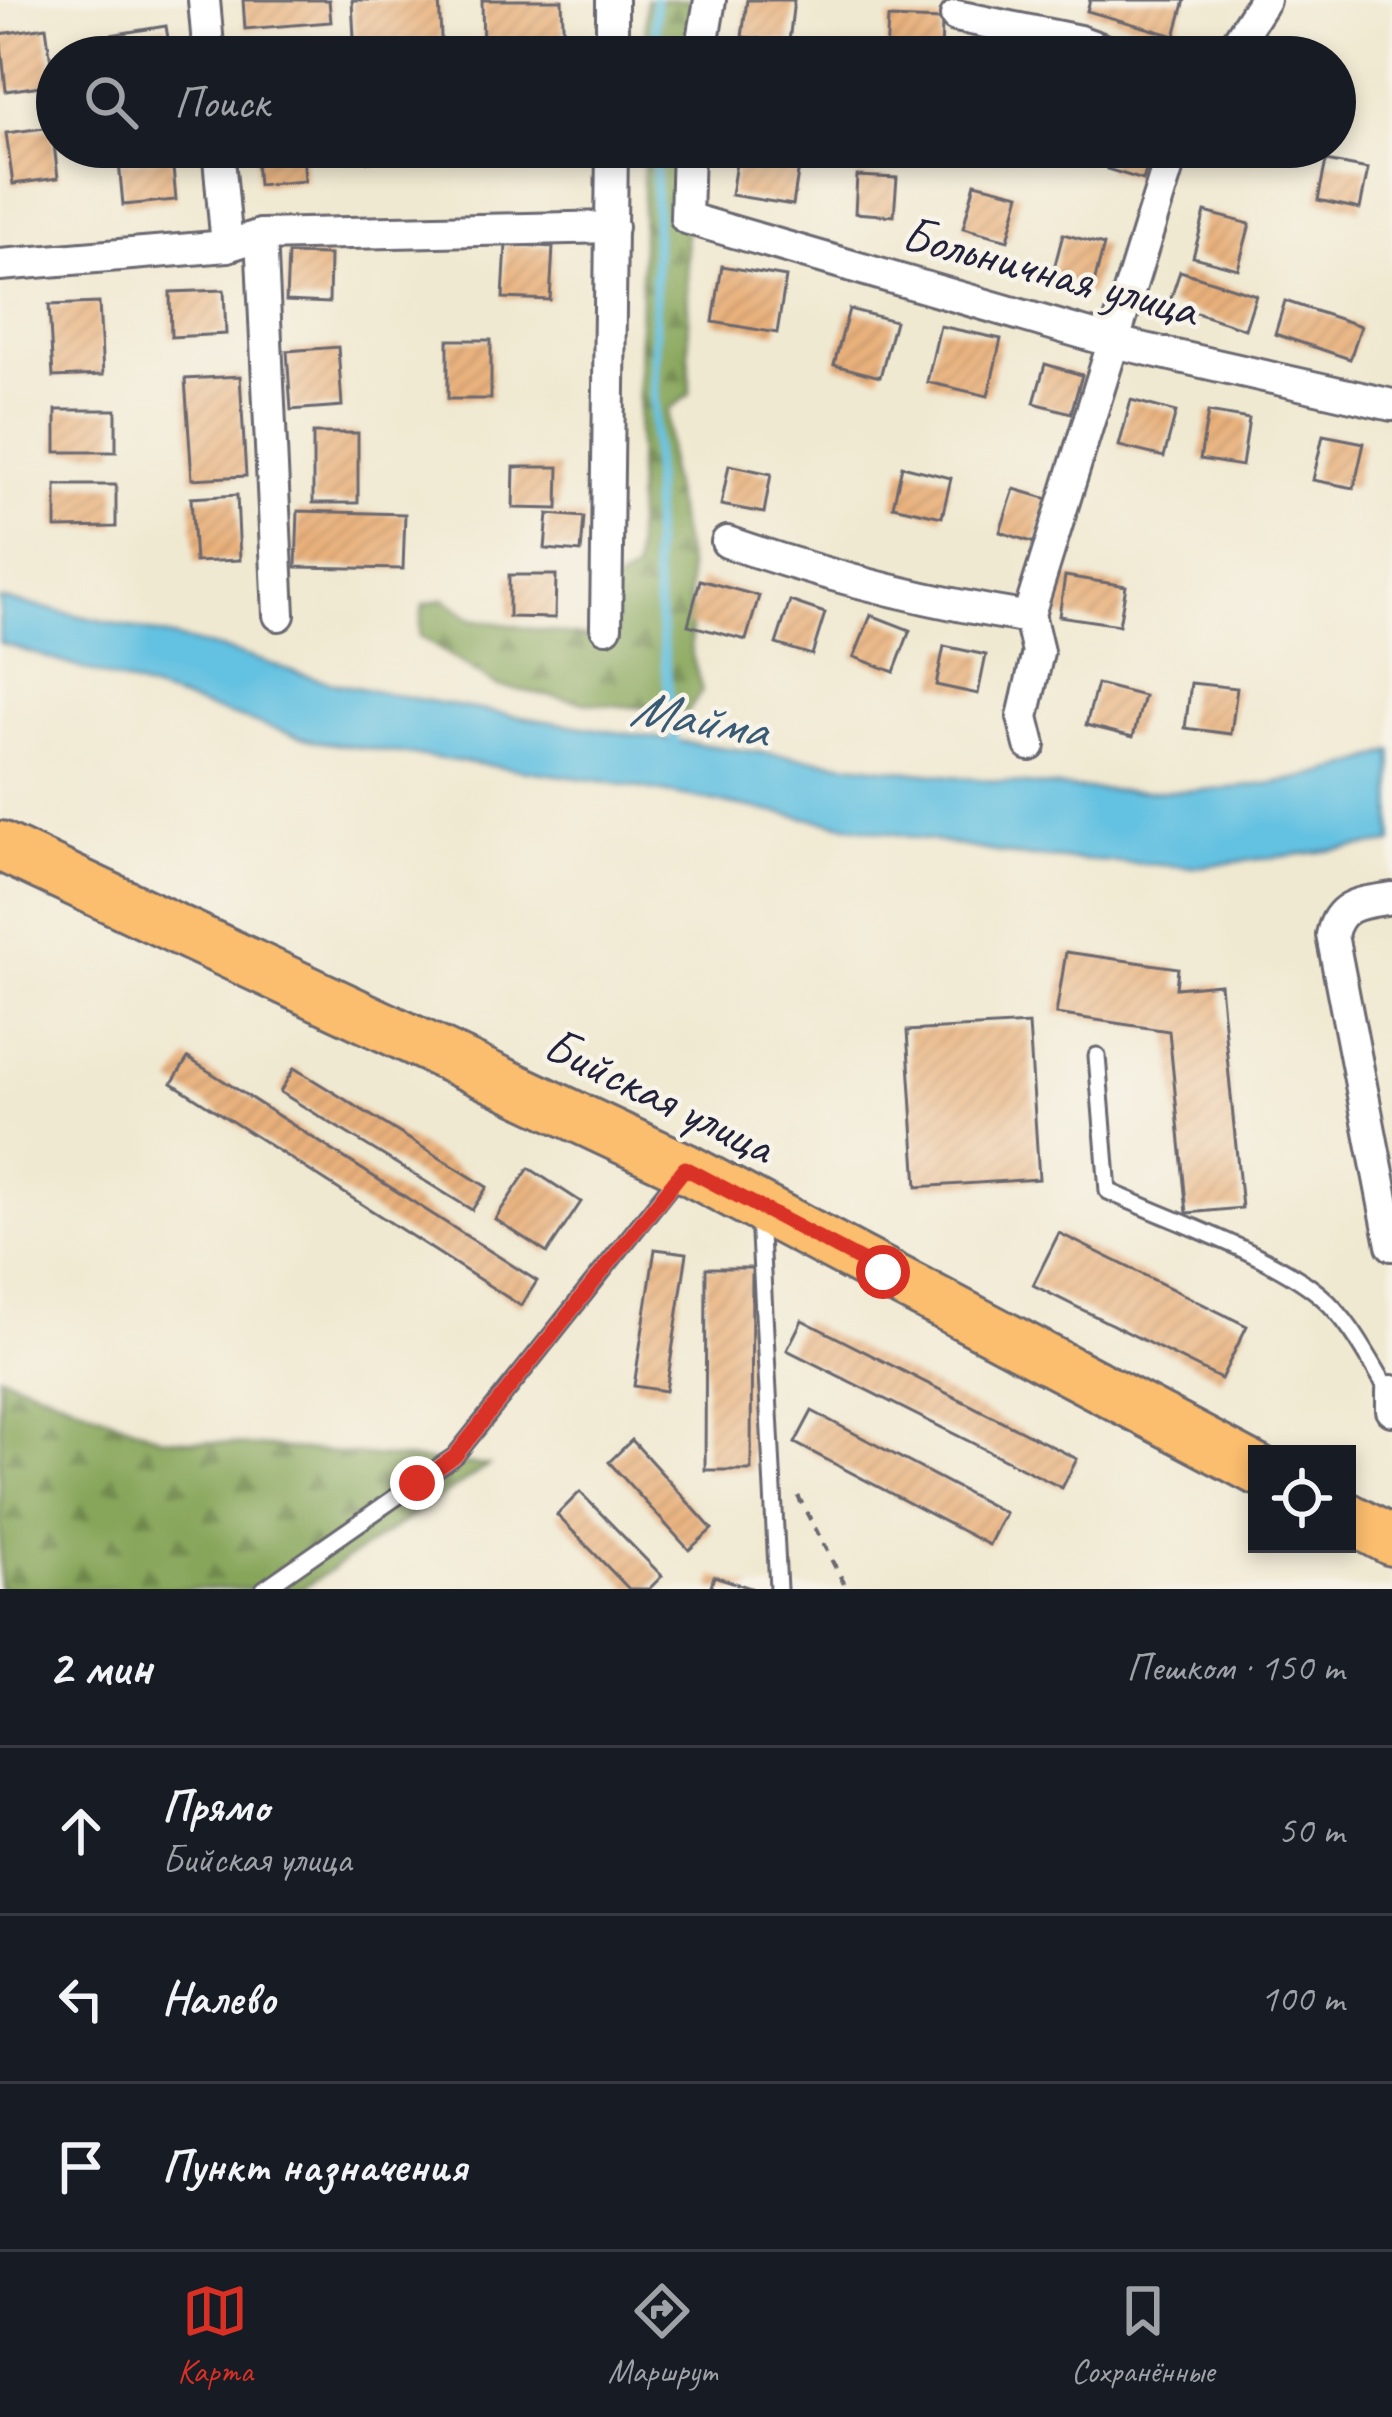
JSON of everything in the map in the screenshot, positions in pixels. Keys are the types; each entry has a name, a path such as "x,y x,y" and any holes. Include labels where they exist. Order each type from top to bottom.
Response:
{"main road":[{"name":"Бийская улица","path":"0,846 685,1168 1248,1465"},
{"path":"1356,1522 1392,1541"}],"street":[{"path":"204,0 207,36"},
{"path":"612,0 612,36"},
{"path":"704,36 710,0"},
{"path":"1241,36 1264,0"},
{"path":"956,16 1058,36"},
{"path":"220,168 227,246"},
{"path":"606,627 612,168"},
{"name":"Больничная улица","path":"687,168 686,218 1114,342 1392,405"},
{"path":"1030,746 1023,717 1038,652 1030,618 1168,168"},
{"path":"0,265 227,246 261,235 613,227"},
{"path":"261,235 279,615"},
{"path":"727,542 808,569 962,608 1030,618"},
{"path":"1392,898 1349,905 1335,919 1332,935 1392,1245"},
{"path":"1391,1393 1392,1410"}],"lane":[{"path":"1097,1056 1108,1191 1288,1274 1320,1295 1347,1325 1391,1393"},
{"path":"264,1589 455,1456 685,1168"},
{"path":"758,1206 778,1589"}],"path":[{"path":"770,1443 847,1589"}],"green space":[{"path":"646,0 697,0 688,36 645,36"},
{"path":"644,168 685,168 690,394 668,410 669,472 688,566 692,655 702,691 688,712 589,703 497,686 419,636 423,605 444,599 472,619 598,639 616,582 635,572"},
{"path":"0,1375 162,1438 488,1466 302,1589 0,1589"}],"water":[{"name":"Майма","path":"0,599 221,649 328,682 412,698 690,743 960,777 1085,789 1211,790 1333,771 1392,751 1392,843 1195,867 1018,856 607,782 314,741 0,643"}],"building":[{"path":"243,0 329,0 331,22 245,29"},
{"path":"352,0 439,0 441,36 354,36"},
{"path":"482,0 562,0 563,36 483,36"},
{"path":"747,0 794,0 790,36 742,36"},
{"path":"1090,0 1185,0 1175,36 1087,11"},
{"path":"888,18 942,20 942,36 887,36"},
{"path":"166,26 168,36 104,36"},
{"path":"46,27 47,36 36,36 36,87 6,91 0,34"},
{"path":"36,129 36,168 57,168 58,178 13,184 6,133"},
{"path":"120,168 173,168 176,200 123,205"},
{"path":"257,168 304,168 305,181 258,185"},
{"path":"735,168 799,168 793,205 731,195"},
{"path":"1107,168 1147,168 1143,180"},
{"path":"1325,168 1368,169 1360,209 1318,200"},
{"path":"857,176 897,178 894,216 855,213"},
{"path":"975,183 1020,194 1008,240 963,228"},
{"path":"1205,212 1250,224 1238,269 1193,257"},
{"path":"1063,234 1104,245 1091,295 1050,284"},
{"path":"506,244 553,247 550,300 503,298"},
{"path":"288,254 330,255 329,303 286,301"},
{"path":"722,266 786,277 777,333 713,322"},
{"path":"1180,271 1256,295 1245,329 1169,304"},
{"path":"224,290 226,334 171,337 170,292"},
{"path":"1285,301 1361,326 1350,359 1275,334"},
{"path":"99,303 103,375 53,377 49,305"},
{"path":"849,309 895,321 880,377 834,365"},
{"path":"940,326 1001,339 988,396 927,382"},
{"path":"448,340 491,340 491,399 448,399"},
{"path":"338,347 342,406 291,410 287,351"},
{"path":"1045,364 1082,375 1071,413 1034,403"},
{"path":"240,376 246,476 192,479 185,379"},
{"path":"1131,400 1176,412 1164,457 1119,446"},
{"path":"56,410 116,410 116,452 56,452"},
{"path":"1208,412 1249,419 1242,466 1200,459"},
{"path":"313,433 358,433 358,503 313,503"},
{"path":"1323,435 1364,443 1354,488 1313,480"},
{"path":"729,465 771,474 764,513 721,505"},
{"path":"902,466 951,478 942,517 893,506"},
{"path":"514,467 559,467 558,509 513,508"},
{"path":"56,485 116,485 116,527 56,528"},
{"path":"1014,489 1048,499 1035,543 1000,532"},
{"path":"237,495 240,560 195,562 191,498"},
{"path":"298,511 405,514 403,569 296,567"},
{"path":"548,514 584,517 581,552 545,549"},
{"path":"509,575 556,575 555,618 509,617"},
{"path":"1065,576 1126,586 1119,625 1059,616"},
{"path":"700,580 759,596 746,640 688,625"},
{"path":"790,601 825,613 812,655 776,644"},
{"path":"871,615 910,630 894,672 854,657"},
{"path":"944,646 986,655 978,694 936,685"},
{"path":"1191,683 1237,688 1231,734 1185,728"},
{"path":"1097,684 1144,696 1133,737 1086,725"},
{"path":"1066,952 1178,968 1176,988 1220,984 1242,1208 1187,1213 1169,1031 1056,1014"},
{"path":"1029,1024 1039,1179 917,1187 907,1031"},
{"path":"188,1058 537,1281 521,1306 172,1083"},
{"path":"294,1068 487,1187 472,1210 280,1092"},
{"path":"529,1168 581,1202 547,1253 495,1219"},
{"path":"1059,1233 1247,1326 1221,1379 1033,1285"},
{"path":"655,1249 687,1253 666,1391 634,1386"},
{"path":"706,1268 752,1268 751,1470 705,1470"},
{"path":"802,1320 1077,1459 1062,1488 787,1350"},
{"path":"812,1411 1005,1513 989,1545 795,1443"},
{"path":"632,1440 712,1529 689,1550 609,1462"},
{"path":"580,1492 662,1576 649,1589 629,1589 557,1515"},
{"path":"714,1576 751,1588 751,1589 710,1589"}],"waterway":[{"path":"655,0 656,36"},
{"path":"656,168 653,560 676,752"}],"route":[{"path":"417,1483 455,1456 685,1168 883,1272"}]}
